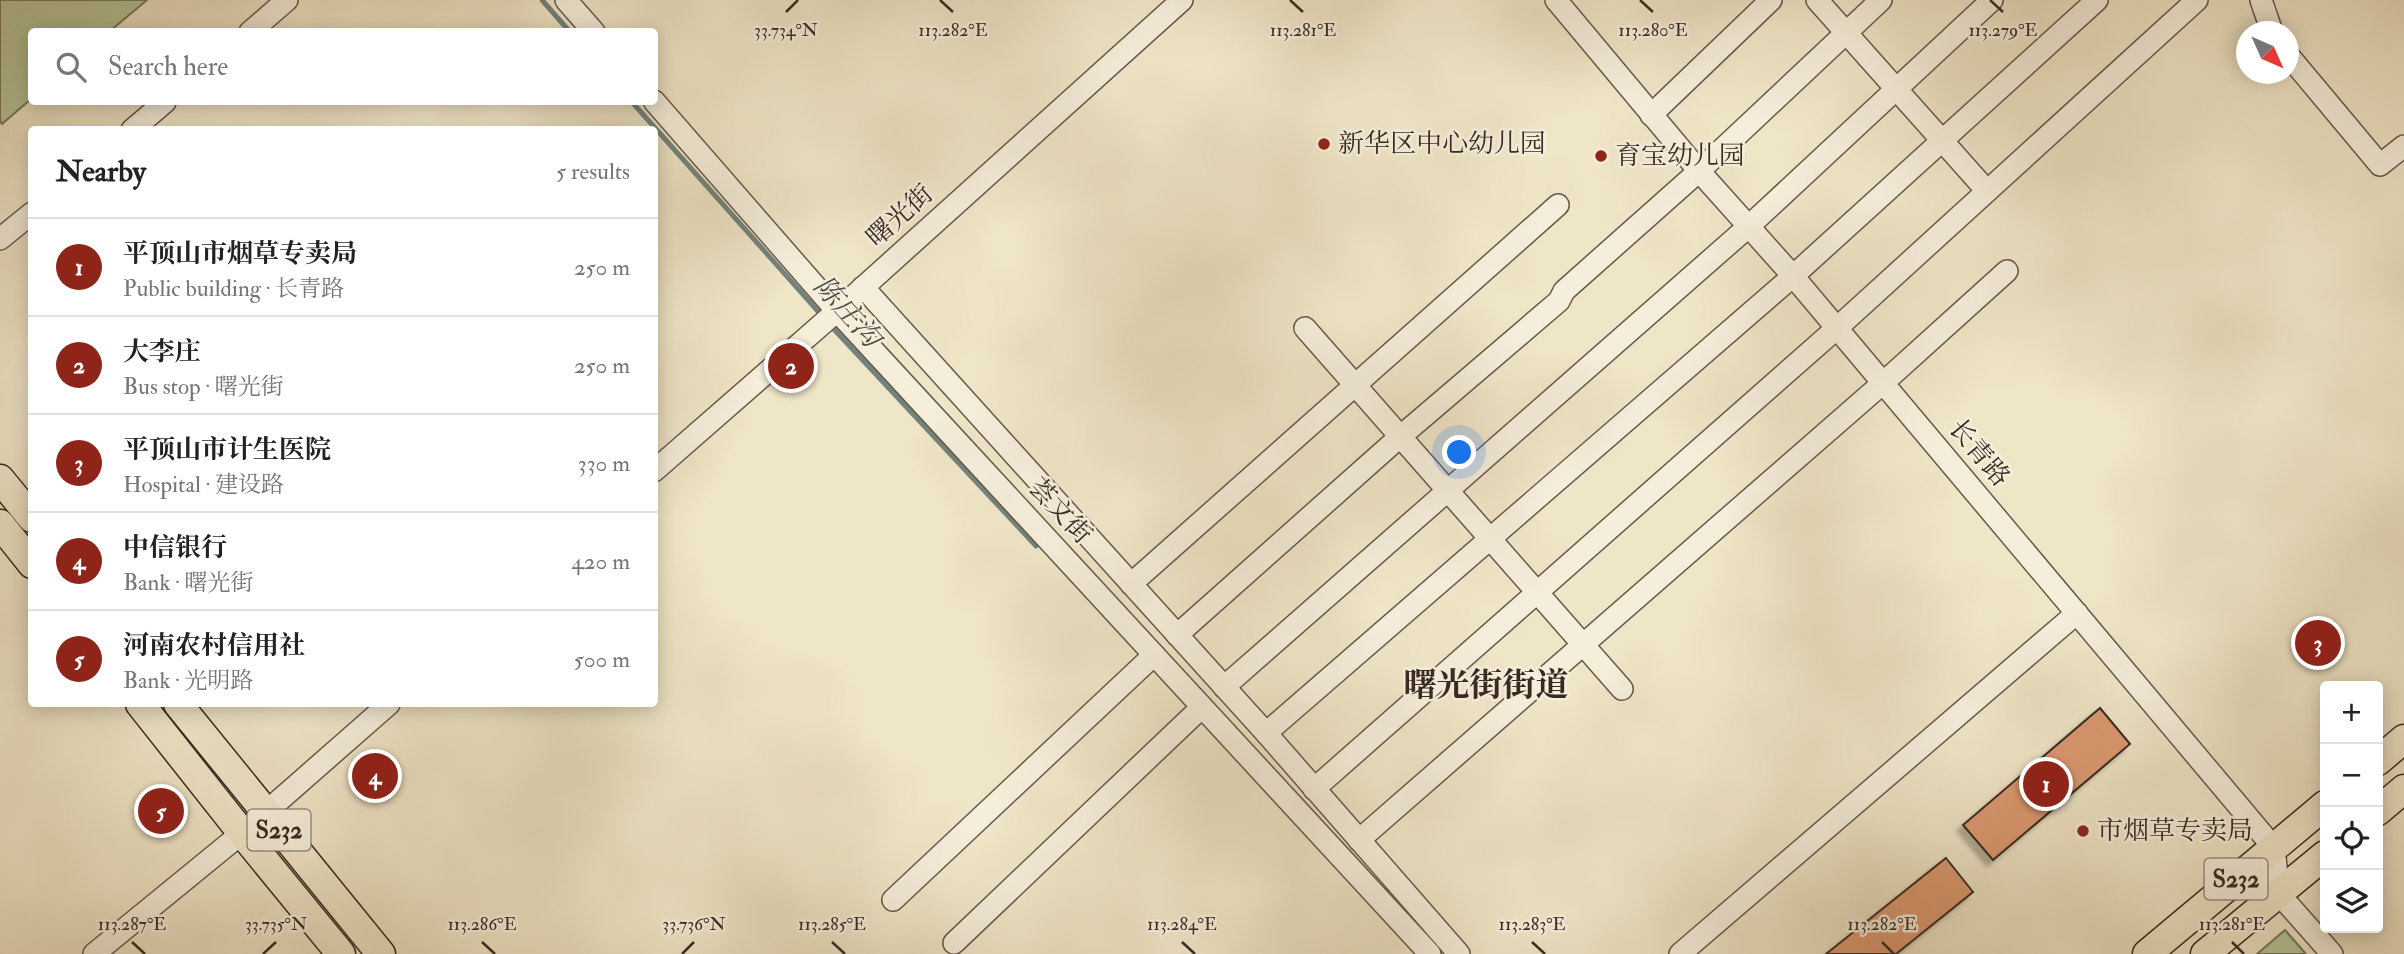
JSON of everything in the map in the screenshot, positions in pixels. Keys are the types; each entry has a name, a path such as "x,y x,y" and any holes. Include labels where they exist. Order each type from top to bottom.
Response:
{"main road":[{"path":"0,478 28,513"},
{"path":"0,524 28,559"},
{"name":"S232","path":"143,707 341,954"},
{"name":"S232","path":"180,707 381,954"},
{"path":"2383,757 2404,739"},
{"path":"2383,807 2404,789"},
{"name":"S232","path":"2147,954 2323,807"},
{"name":"S232","path":"2205,954 2320,859"}],"street":[{"path":"255,28 287,0"},
{"path":"566,0 590,28"},
{"name":"曙光街","path":"658,467 1182,0"},
{"name":"长青路","path":"1556,0 1699,171 1794,276 2274,848"},
{"path":"1651,114 1771,0"},
{"path":"1817,0 1987,191"},
{"path":"1177,635 1559,301 1564,291 1699,171 1881,0"},
{"path":"1224,687 1748,226 1992,0"},
{"path":"1266,733 1794,276 2097,0"},
{"path":"1314,789 1837,328 2197,0"},
{"path":"2261,0 2268,21"},
{"path":"2299,68 2380,165 2404,146"},
{"path":"137,126 161,105"},
{"name":"荟文街","path":"657,105 828,318 1154,655 1430,954"},
{"path":"1131,584 1558,205"},
{"path":"0,239 28,216"},
{"path":"1359,839 1883,383 2007,271"},
{"path":"863,287 1266,733 1460,954"},
{"path":"1305,328 1622,689"},
{"path":"1680,954 2077,613"},
{"path":"893,900 1154,655"},
{"path":"94,954 242,833 386,707"},
{"path":"954,943 1202,707"},
{"path":"2274,848 2279,894 2332,954"}],"green space":[{"path":"0,0 147,0 114,28 28,28 28,102 2,124"},
{"path":"2285,930 2306,954 2257,954"}],"building":[{"path":"2100,708 2130,744 1993,860 1963,825"},
{"path":"1946,858 1973,892 1896,954 1826,954"}],"waterway":[{"name":"陈庄沟","path":"542,0 566,28"},
{"name":"陈庄沟","path":"635,105 653,126"},
{"name":"陈庄沟","path":"658,131 824,318"},
{"name":"陈庄沟","path":"830,325 1036,546"}],"place":[{"name":"新华区中心幼儿园","path":"1324,144"},
{"name":"育宝幼儿园","path":"1601,156"},
{"name":"大李庄","path":"791,366"},
{"name":"平顶山市计生医院","path":"2318,643"},
{"name":"中信银行","path":"375,776"},
{"name":"平顶山市烟草专卖局","path":"2046,784"},
{"name":"河南农村信用社","path":"161,811"},
{"name":"市烟草专卖局","path":"2083,831"}],"district":[{"name":"曙光街街道","path":"1486,685"}]}
